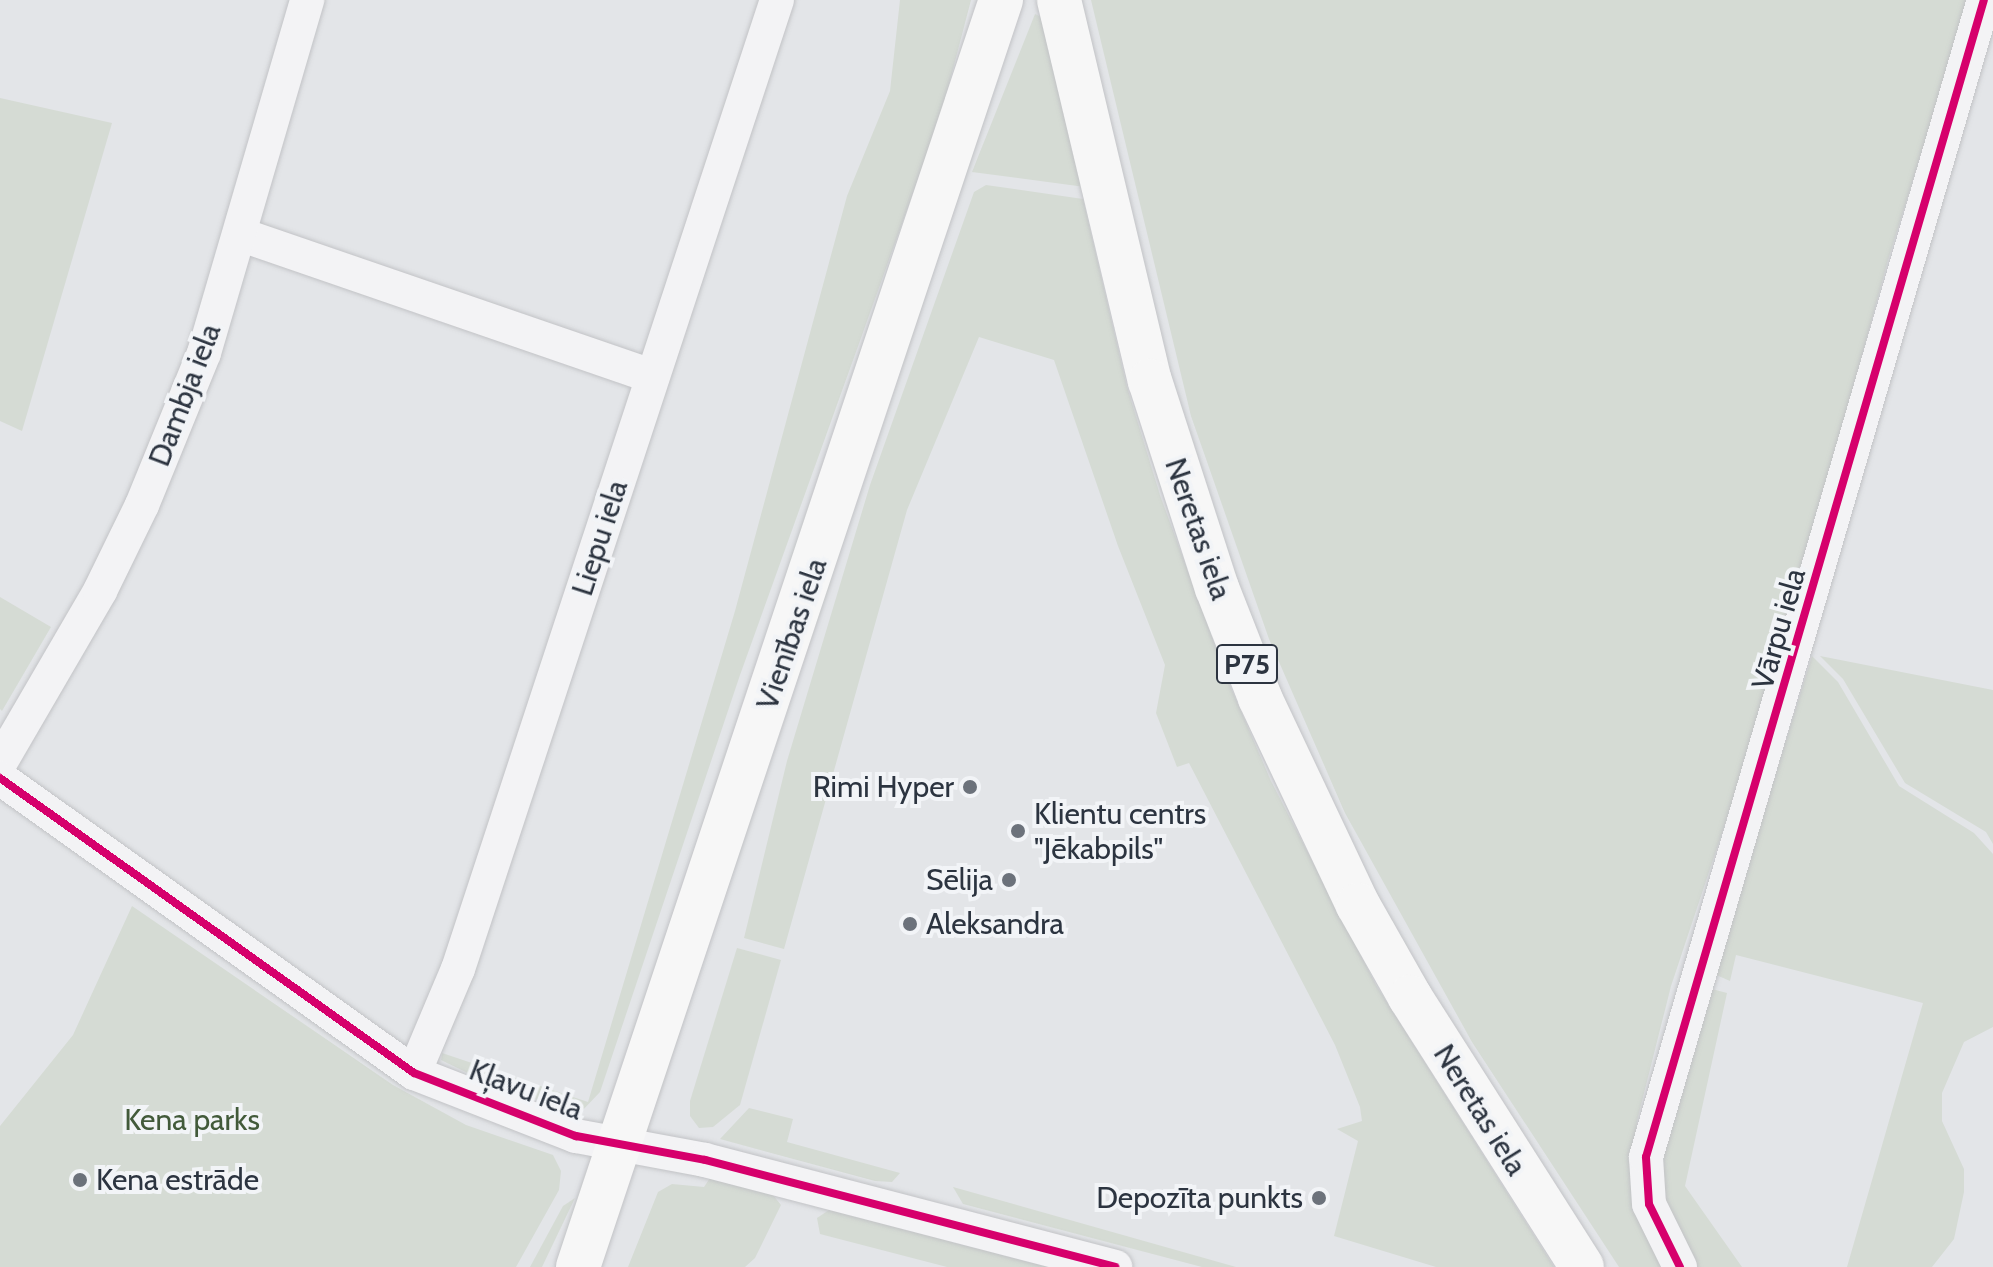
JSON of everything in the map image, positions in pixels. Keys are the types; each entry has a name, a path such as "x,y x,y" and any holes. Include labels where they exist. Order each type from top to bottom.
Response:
{"main road":[{"name":"Vienības iela","path":"578,1267 621,1147 1001,0"},
{"name":"Neretas iela","path":"1059,0 1150,381 1207,559 1260,698 1358,905 1410,997 1582,1267"}],"street":[{"name":"Dambja iela","path":"0,763 100,591 142,505 204,353 242,235 307,0"},
{"name":"Liepu iela","path":"414,1073 458,969 777,0"},
{"name":"Vārpu iela","path":"1680,1267 1649,1204 1646,1157 1984,0"},
{"path":"242,235 652,376"},
{"name":"Kļavu iela","path":"0,778 414,1073 576,1136 621,1147 705,1160 1115,1267"}],"green space":[{"path":"900,0 971,0 941,115 740,675 600,1092 582,1111 560,1108 482,1080 441,1060 442,1053 588,1102 735,611 847,196 890,91"},
{"path":"1091,0 1969,0 1888,260 1775,674 1671,986 1637,1121 1631,1174 1670,1267 1619,1267 1472,1042 1345,813 1269,639 1191,416"},
{"path":"1035,14 1043,18 1085,187 972,172"},
{"path":"0,98 112,123 22,431 0,421"},
{"path":"986,185 1083,199 1127,387 1160,495 1228,681 1271,781 1376,985 1554,1267 1436,1267 1334,1236 1358,1141 1337,1129 1362,1121 1360,1107 1335,1045 1189,763 1177,767 1156,713 1165,665 1118,546 1054,360 979,337 907,510 784,949 744,938 787,761 870,485 974,192"},
{"path":"0,597 51,627 2,711 0,709"},
{"path":"1812,656 1838,682 1899,786 1974,833 1993,854 1993,1027 1964,1042 1942,1093 1942,1121 1964,1169 1964,1192 1954,1239 1932,1267 1847,1267 1923,1003 1736,955 1730,981 1714,974"},
{"path":"1820,656 1993,690 1993,844 1986,832 1905,783 1843,679"},
{"name":"Kena parks","path":"132,906 393,1085 466,1125 553,1155 561,1171 559,1190 516,1267 0,1267 0,1126 73,1035"},
{"path":"737,948 781,960 740,1105 713,1127 699,1128 690,1116 690,1101"},
{"path":"1708,988 1727,993 1685,1186 1742,1267 1691,1267 1664,1205 1663,1147"},
{"path":"749,1108 793,1119 787,1142 900,1173 892,1182 875,1181 720,1139"},
{"path":"710,1178 773,1195 781,1205 755,1258 745,1267 628,1267 658,1192 672,1184 704,1187"},
{"path":"953,1187 1236,1267 1202,1267 963,1204"},
{"path":"575,1198 542,1267 530,1267 563,1206"},
{"path":"829,1210 1048,1267 947,1267 820,1234 817,1218"}],"cycle path":[{"path":"1680,1267 1649,1204 1646,1157 1984,0"},
{"path":"0,778 414,1073 576,1136 705,1160 1115,1267"}],"place":[{"name":"Rimi Hyper","path":"970,787"},
{"name":"Klientu centrs \"Jēkabpils\"","path":"1018,831"},
{"name":"Sēlija","path":"1009,880"},
{"name":"Aleksandra","path":"910,924"},
{"name":"Kena estrāde","path":"80,1180"},
{"name":"Depozīta punkts","path":"1319,1198"}]}
